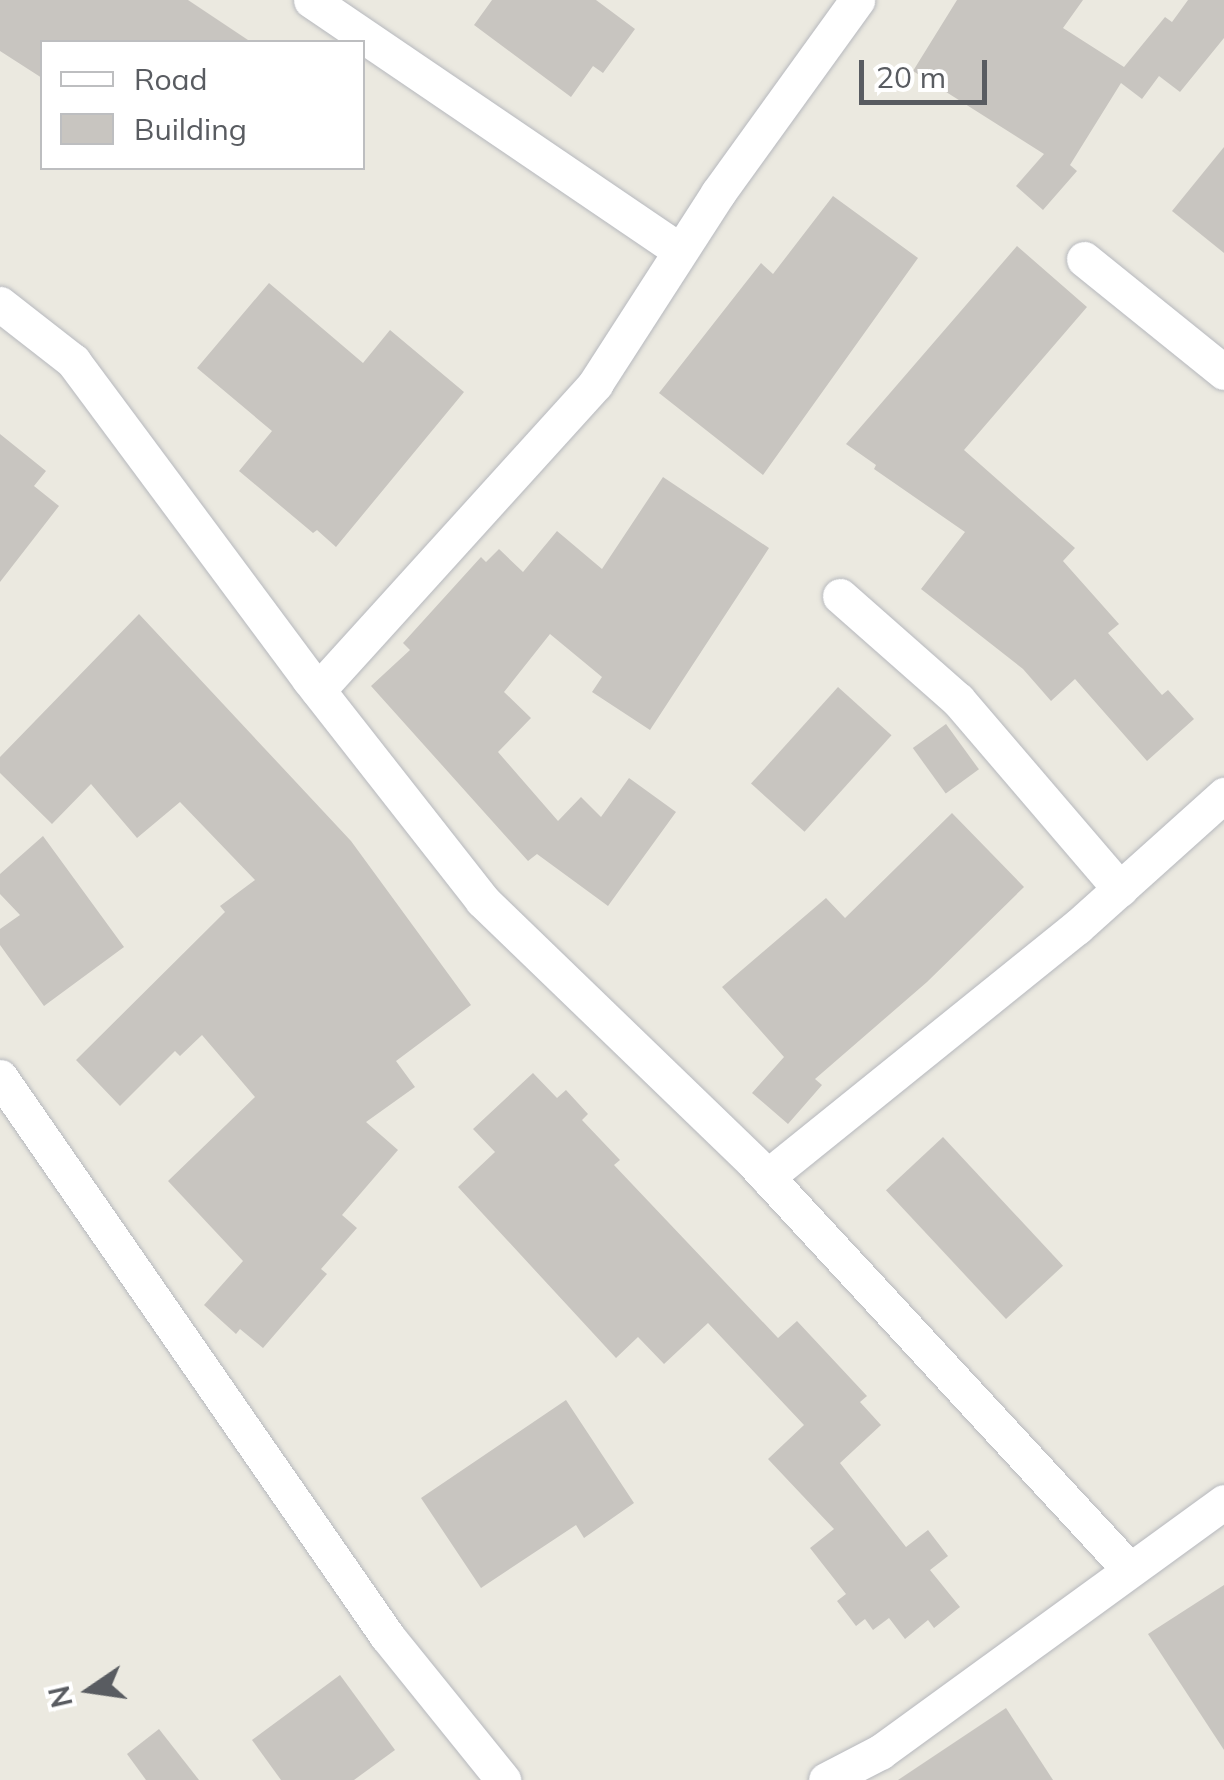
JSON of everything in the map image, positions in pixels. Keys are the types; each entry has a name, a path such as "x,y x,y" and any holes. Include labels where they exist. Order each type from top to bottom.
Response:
{"street":[{"path":"311,0 680,251"},
{"path":"318,690 594,384 680,251 857,0"},
{"path":"1084,259 1224,372"},
{"path":"0,304 73,361 318,690 482,900 767,1177 1128,1568"},
{"path":"840,596 958,700 1120,889"},
{"path":"767,1177 1120,889 1224,795"},
{"path":"0,1077 387,1636 503,1780"},
{"path":"826,1780 880,1752 1128,1568 1224,1502"}],"building":[{"path":"0,0 188,0 248,40 40,40 40,77 0,51"},
{"path":"492,0 596,0 635,29 603,73 593,66 571,97 474,25"},
{"path":"957,0 1083,0 1063,28 1124,67 1165,17 1172,22 1188,0 1224,0 1224,38 1180,92 1159,76 1142,99 1121,83 1070,165 1077,171 1043,210 1016,186 1044,154 913,71"},
{"path":"1224,147 1224,253 1172,211"},
{"path":"833,196 918,258 763,475 659,393 761,263 773,274"},
{"path":"1017,246 1087,307 964,450 1075,548 1063,561 1119,624 1108,633 1162,695 1168,690 1194,719 1147,761 1075,679 1051,701 1023,669 921,589 965,532 874,469 876,465 846,444"},
{"path":"269,283 363,363 390,330 464,392 336,547 317,530 313,533 239,471 272,431 197,368"},
{"path":"0,434 46,471 34,486 59,506 0,582"},
{"path":"663,477 769,548 650,730 592,692 602,677 550,634 504,692 531,718 498,752 558,821 581,797 601,817 629,778 676,812 608,906 537,854 528,861 371,686 410,650 403,643 481,557 486,562 499,549 523,572 557,531 602,569"},
{"path":"139,614 351,841 471,1005 396,1061 415,1087 366,1122 398,1150 342,1215 357,1228 321,1269 327,1274 263,1348 240,1329 236,1334 204,1305 243,1261 168,1181 255,1097 202,1035 180,1056 175,1051 120,1106 76,1060 225,912 220,906 255,880 180,802 137,838 91,784 52,824 0,773 0,757"},
{"path":"838,687 892,735 805,832 751,784"},
{"path":"946,724 979,769 946,793 913,748"},
{"path":"952,813 1024,887 927,982 815,1079 822,1085 788,1124 752,1093 784,1057 722,987 826,898 845,918"},
{"path":"43,836 124,947 44,1006 0,945 0,929 20,915 0,894 0,874"},
{"path":"533,1073 557,1098 566,1090 588,1114 582,1120 620,1160 614,1165 778,1338 797,1321 867,1396 860,1402 881,1425 840,1463 906,1547 928,1530 948,1556 930,1570 960,1607 934,1628 928,1620 905,1639 889,1618 873,1630 865,1619 856,1626 837,1601 846,1594 810,1548 834,1529 768,1459 804,1425 708,1323 664,1364 638,1337 616,1358 458,1187 495,1152 473,1129"},
{"path":"943,1137 1063,1266 1006,1319 886,1190"},
{"path":"566,1400 634,1503 584,1538 576,1525 481,1588 421,1498"},
{"path":"1224,1585 1224,1750 1148,1634"},
{"path":"340,1675 395,1750 354,1780 281,1780 252,1740"},
{"path":"1006,1708 1053,1780 898,1780"},
{"path":"159,1729 199,1780 146,1780 127,1754"}]}
